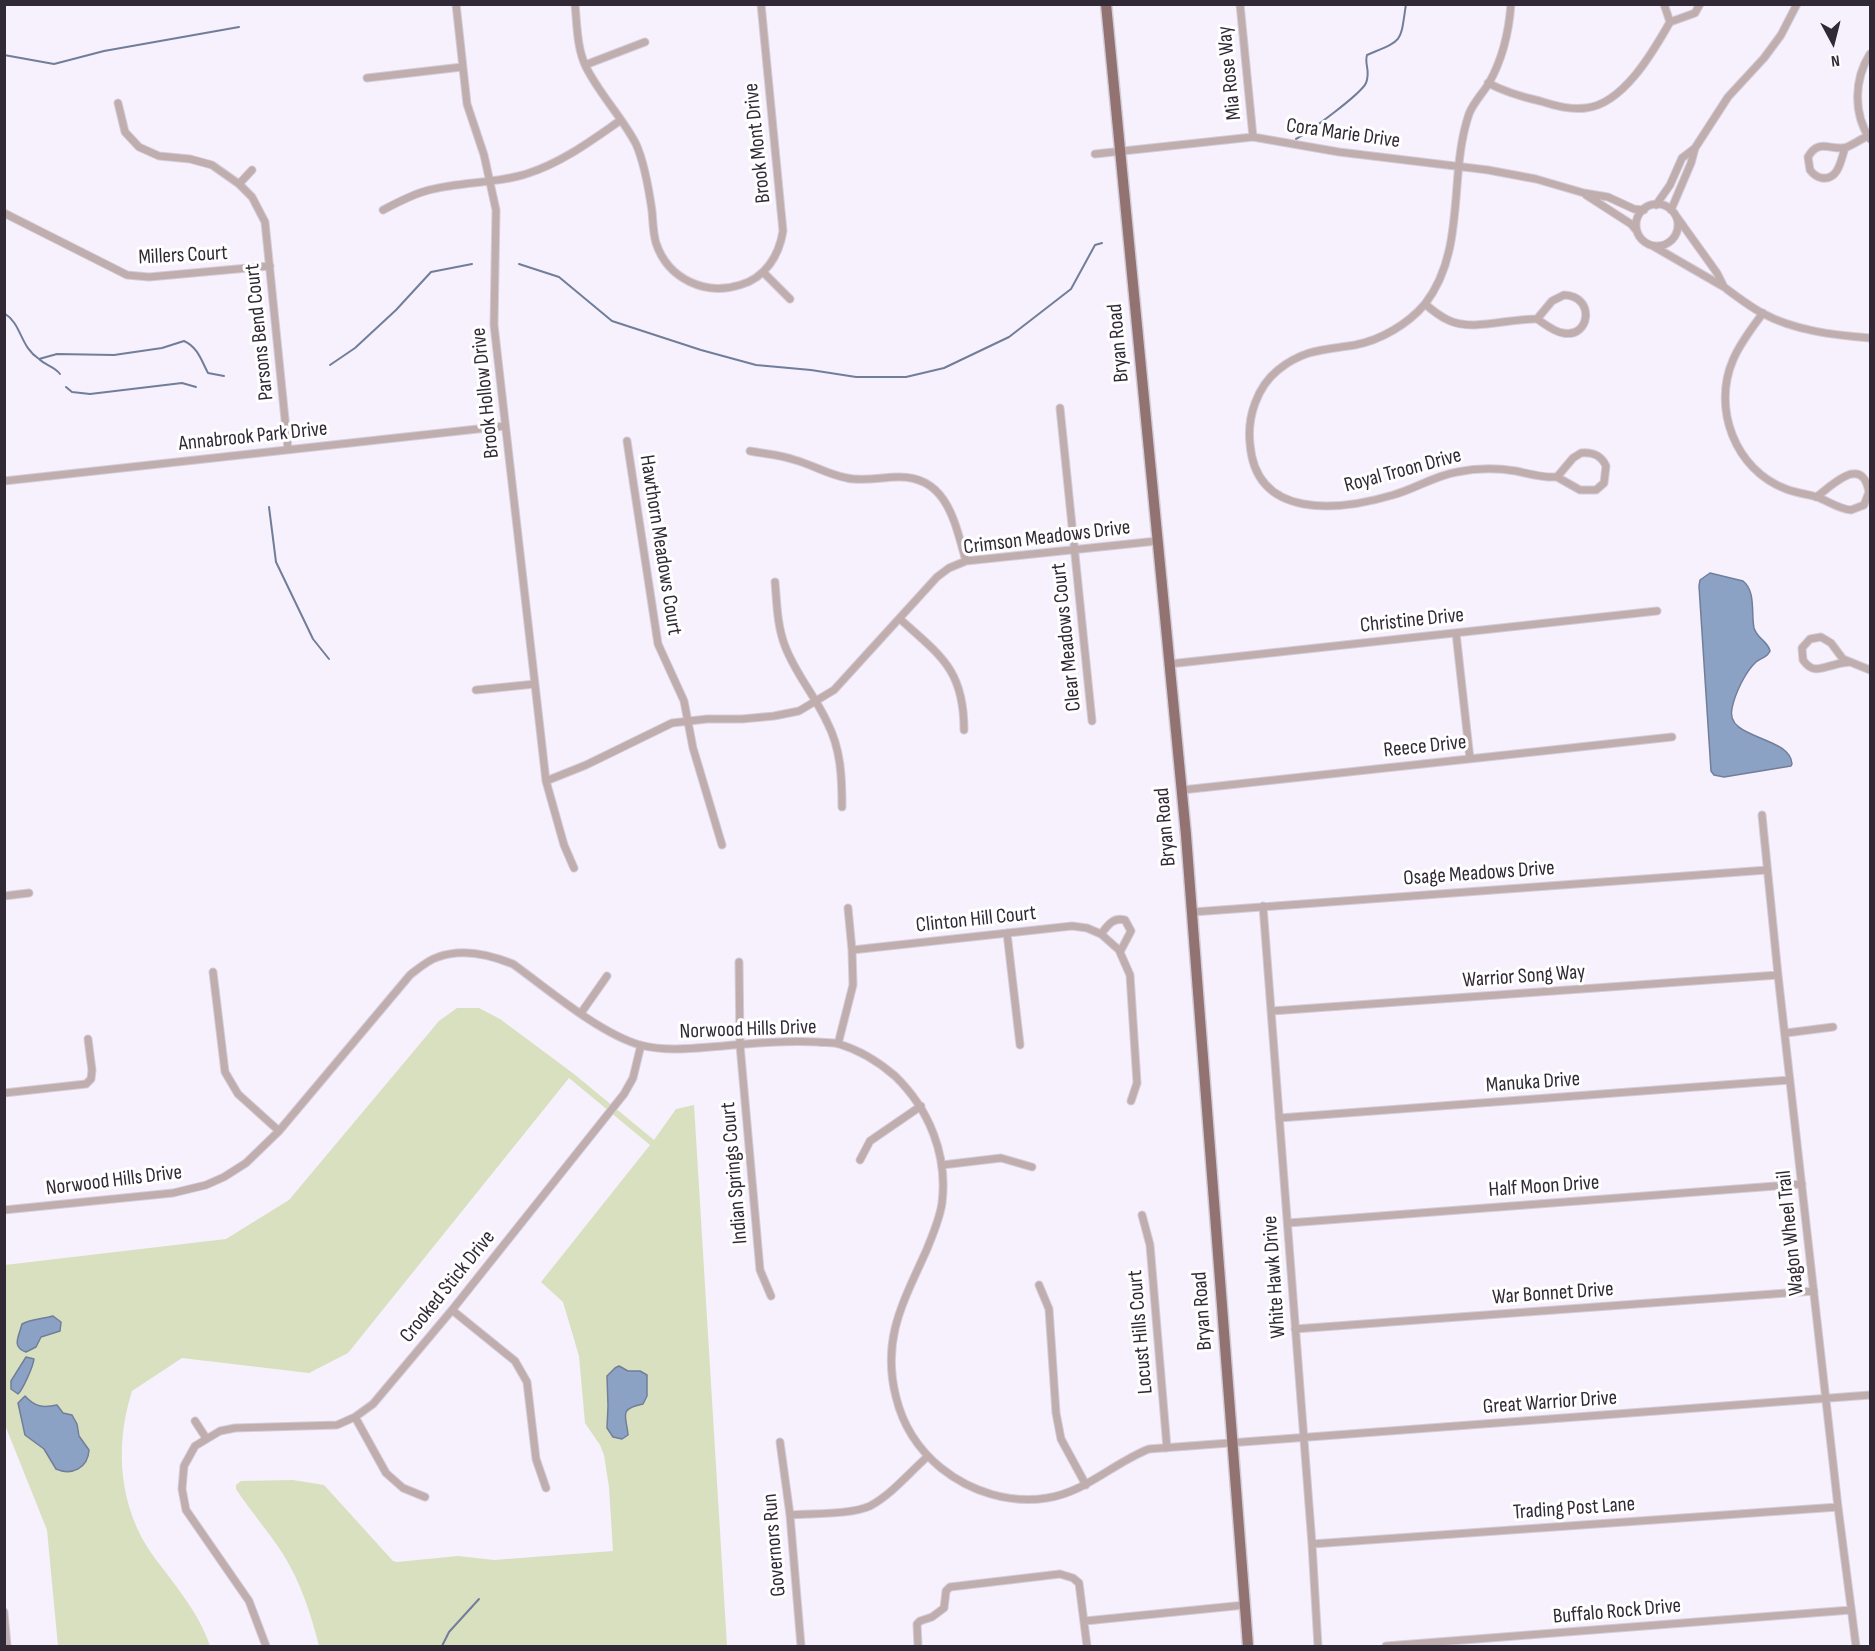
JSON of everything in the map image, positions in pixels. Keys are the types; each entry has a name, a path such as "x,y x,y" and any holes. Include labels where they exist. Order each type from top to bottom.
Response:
{"main road":[{"name":"Bryan Road","path":"1106,4 1193,912 1248,1647"}],"street":[{"name":"Brook Hollow Drive","path":"456,4 467,104 496,210 494,325 546,781 564,845 574,868"},
{"name":"Brook Mont Drive","path":"575,4 585,65 637,146 652,210 655,242 662,256 676,274 688,283 728,289 750,283 763,272 774,260 781,244 783,231 761,4"},
{"name":"Mia Rose Way","path":"1239,4 1253,137"},
{"name":"Royal Troon Drive","path":"1511,4 1506,38 1500,58 1488,83 1469,113 1458,167 1450,247 1440,278 1425,304 1388,333 1357,345 1306,353 1272,376 1259,392 1250,430 1251,457 1260,479 1267,487 1287,500 1319,505 1372,501 1395,495 1440,476 1475,469 1499,469 1557,477 1580,490 1591,492 1604,483 1606,466 1595,454 1581,453 1573,458 1557,477"},
{"path":"1664,4 1670,22"},
{"path":"1488,83 1507,93 1564,108 1588,108 1598,105 1615,95 1636,74 1659,43 1670,22 1695,13 1700,4"},
{"path":"1656,205 1670,185 1682,159 1695,148 1728,98 1764,58 1781,35 1797,4"},
{"path":"585,65 645,42"},
{"path":"1845,148 1839,168 1833,175 1823,178 1812,173 1808,162 1810,153 1815,149 1826,146 1845,148 1869,137 1860,116 1857,99 1862,68 1870,54"},
{"path":"367,78 462,67"},
{"name":"Parsons Bend Court","path":"118,103 125,132 139,147 159,156 190,159 212,165 239,184 252,197 265,222 288,449"},
{"path":"383,210 403,199 430,190 490,182 529,173 563,159 621,120"},
{"name":"Cora Marie Drive","path":"1095,154 1253,137 1339,152 1458,167 1536,180 1608,197 1634,209 1644,210"},
{"path":"1653,246 1665,245 1675,237 1678,225 1673,212 1692,163 1695,148"},
{"path":"239,184 252,170"},
{"name":"Cora Marie Drive","path":"1584,193 1631,224 1637,231"},
{"path":"1724,287 1717,273 1673,212 1664,206 1656,205 1644,210 1637,221 1637,231 1643,241 1724,287 1763,313 1814,331 1870,338"},
{"name":"Millers Court","path":"4,213 127,275 149,277 270,266"},
{"path":"763,272 790,299"},
{"path":"1425,304 1448,320 1460,324 1471,326 1511,320 1538,319 1560,333 1572,333 1582,326 1586,314 1585,308 1577,297 1564,295 1552,301 1538,319"},
{"path":"1763,313 1739,347 1728,375 1724,394 1729,427 1735,444 1746,460 1764,477 1785,489 1851,510 1864,505 1869,492 1864,480 1849,474 1839,478 1816,497"},
{"name":"Clear Meadows Court","path":"1060,408 1092,721"},
{"name":"Annabrook Park Drive","path":"4,481 505,426"},
{"name":"Hawthorn Meadows Court","path":"627,441 658,644 684,701 696,759 722,845"},
{"path":"750,451 793,459 849,479 899,477 911,478 926,484 945,501 953,515 966,561"},
{"name":"Crimson Meadows Drive","path":"546,781 586,765 659,728 688,720 774,716 799,711 834,690 937,577 949,568 966,561 1157,542"},
{"path":"775,582 778,620 786,648 836,742 841,765 842,807"},
{"name":"Christine Drive","path":"1169,664 1657,611"},
{"path":"900,618 950,668 960,689 964,712 963,730"},
{"path":"1456,633 1470,759"},
{"path":"1849,662 1819,670 1812,669 1803,660 1802,648 1810,639 1821,637 1831,643 1839,656 1870,670"},
{"path":"476,690 535,684"},
{"name":"Reece Drive","path":"1182,790 1672,737"},
{"name":"Wagon Wheel Trail","path":"1762,815 1838,1507 1856,1647"},
{"name":"Osage Meadows Drive","path":"1193,912 1767,870"},
{"path":"4,896 29,893"},
{"name":"White Hawk Drive","path":"1263,906 1318,1647"},
{"path":"838,1044 853,984 848,908"},
{"path":"1101,934 1111,922 1125,920 1131,931 1120,952"},
{"name":"Clinton Hill Court","path":"852,950 1079,926 1097,931 1120,952 1130,975 1137,1083 1131,1101"},
{"path":"1007,933 1020,1045"},
{"name":"Norwood Hills Drive","path":"4,1210 173,1193 206,1185 246,1163 279,1131 410,975 438,957 474,953 496,957 513,964 612,1034 641,1045 684,1049 797,1041 838,1044 880,1065 893,1075 921,1106 935,1136 942,1165 942,1201 940,1213 897,1317 892,1336 891,1379 901,1418 927,1457 956,1480 980,1491 1010,1498 1047,1498 1086,1485 1132,1456 1149,1449 1233,1443"},
{"name":"Indian Springs Court","path":"739,962 740,1045 760,1270 771,1296"},
{"path":"213,972 225,1072 238,1094 279,1131"},
{"name":"Warrior Song Way","path":"1272,1011 1778,975"},
{"path":"581,1012 607,976"},
{"path":"1786,1033 1833,1027"},
{"path":"4,1093 86,1084 91,1079 92,1070 88,1039"},
{"name":"Crooked Stick Drive","path":"206,1438 220,1431 235,1428 338,1425 355,1417 373,1404 452,1310 624,1094 633,1078 641,1045"},
{"name":"Manuka Drive","path":"1279,1118 1790,1080"},
{"path":"860,1160 870,1141 921,1106"},
{"path":"942,1165 1001,1158 1032,1167"},
{"name":"Half Moon Drive","path":"1288,1223 1802,1184"},
{"name":"Locust Hills Court","path":"1142,1215 1150,1245 1167,1448"},
{"path":"1039,1285 1048,1309 1056,1413 1061,1439 1086,1485"},
{"name":"War Bonnet Drive","path":"1295,1329 1814,1291"},
{"path":"452,1310 515,1361 522,1371 527,1382 536,1459 546,1488"},
{"name":"Great Warrior Drive","path":"1233,1443 1870,1395"},
{"path":"355,1417 386,1473 403,1488 425,1497"},
{"path":"195,1421 206,1438 195,1446 184,1466 182,1489 186,1510 249,1601 266,1647"},
{"name":"Governors Run","path":"780,1442 790,1515 801,1647"},
{"path":"790,1515 868,1507 882,1498 927,1457"},
{"name":"Trading Post Lane","path":"1312,1544 1838,1507"},
{"path":"918,1647 917,1624 944,1608 946,1591 950,1587 1065,1575 1079,1583 1087,1647"},
{"path":"1085,1621 1245,1605"},
{"name":"Buffalo Rock Drive","path":"1386,1647 1851,1610"},
{"path":"4,1612 7,1647"}],"green space":[{"path":"457,1008 479,1008 500,1019 574,1074 654,1140 676,1109 694,1105 727,1646 319,1646 313,1622 295,1576 278,1546 236,1489 236,1485 241,1481 293,1480 324,1485 393,1561 397,1562 458,1556 494,1560 613,1551 609,1487 604,1455 585,1423 579,1356 563,1302 541,1282 650,1145 569,1078 348,1353 309,1373 182,1358 132,1391 126,1412 122,1455 123,1477 133,1519 154,1557 200,1622 210,1646 58,1646 47,1530 5,1425 5,1265 226,1239 289,1200 439,1021"}],"water":[{"path":"1710,573 1743,581 1747,585 1751,596 1754,628 1770,651 1752,666 1744,677 1733,702 1732,718 1747,732 1781,748 1789,755 1791,766 1724,777 1714,775 1711,771 1699,586 1700,580"},
{"path":"53,1316 61,1322 60,1331 41,1337 36,1347 26,1352 21,1350 17,1341 22,1324"},
{"path":"26,1357 34,1359 18,1394 11,1389 11,1381"},
{"path":"619,1366 628,1371 640,1371 647,1375 647,1396 643,1404 627,1411 625,1419 628,1435 622,1439 613,1437 607,1428 607,1376"},
{"path":"25,1396 32,1402 43,1406 57,1405 63,1413 72,1415 77,1424 79,1436 89,1450 86,1462 82,1466 68,1472 56,1469 44,1449 25,1435 18,1403"}],"waterway":[{"path":"1296,139 1334,113 1362,88 1367,78 1367,55 1388,46 1398,38 1403,27 1406,4"},
{"path":"4,55 54,64 104,51 239,27"},
{"path":"519,264 559,277 612,321 701,350 756,365 856,377 906,377 944,368 1009,337 1071,289 1095,245 1102,243"},
{"path":"330,365 355,348 396,310 431,272 472,264"},
{"path":"4,313 14,323 28,348 39,359 57,354 114,355 162,348 184,341 196,351 208,373 224,376"},
{"path":"39,359 60,374"},
{"path":"66,387 72,392 90,394 182,383 196,387"},
{"path":"269,507 276,562 313,639 329,659"},
{"path":"442,1646 449,1632 479,1599"}]}
